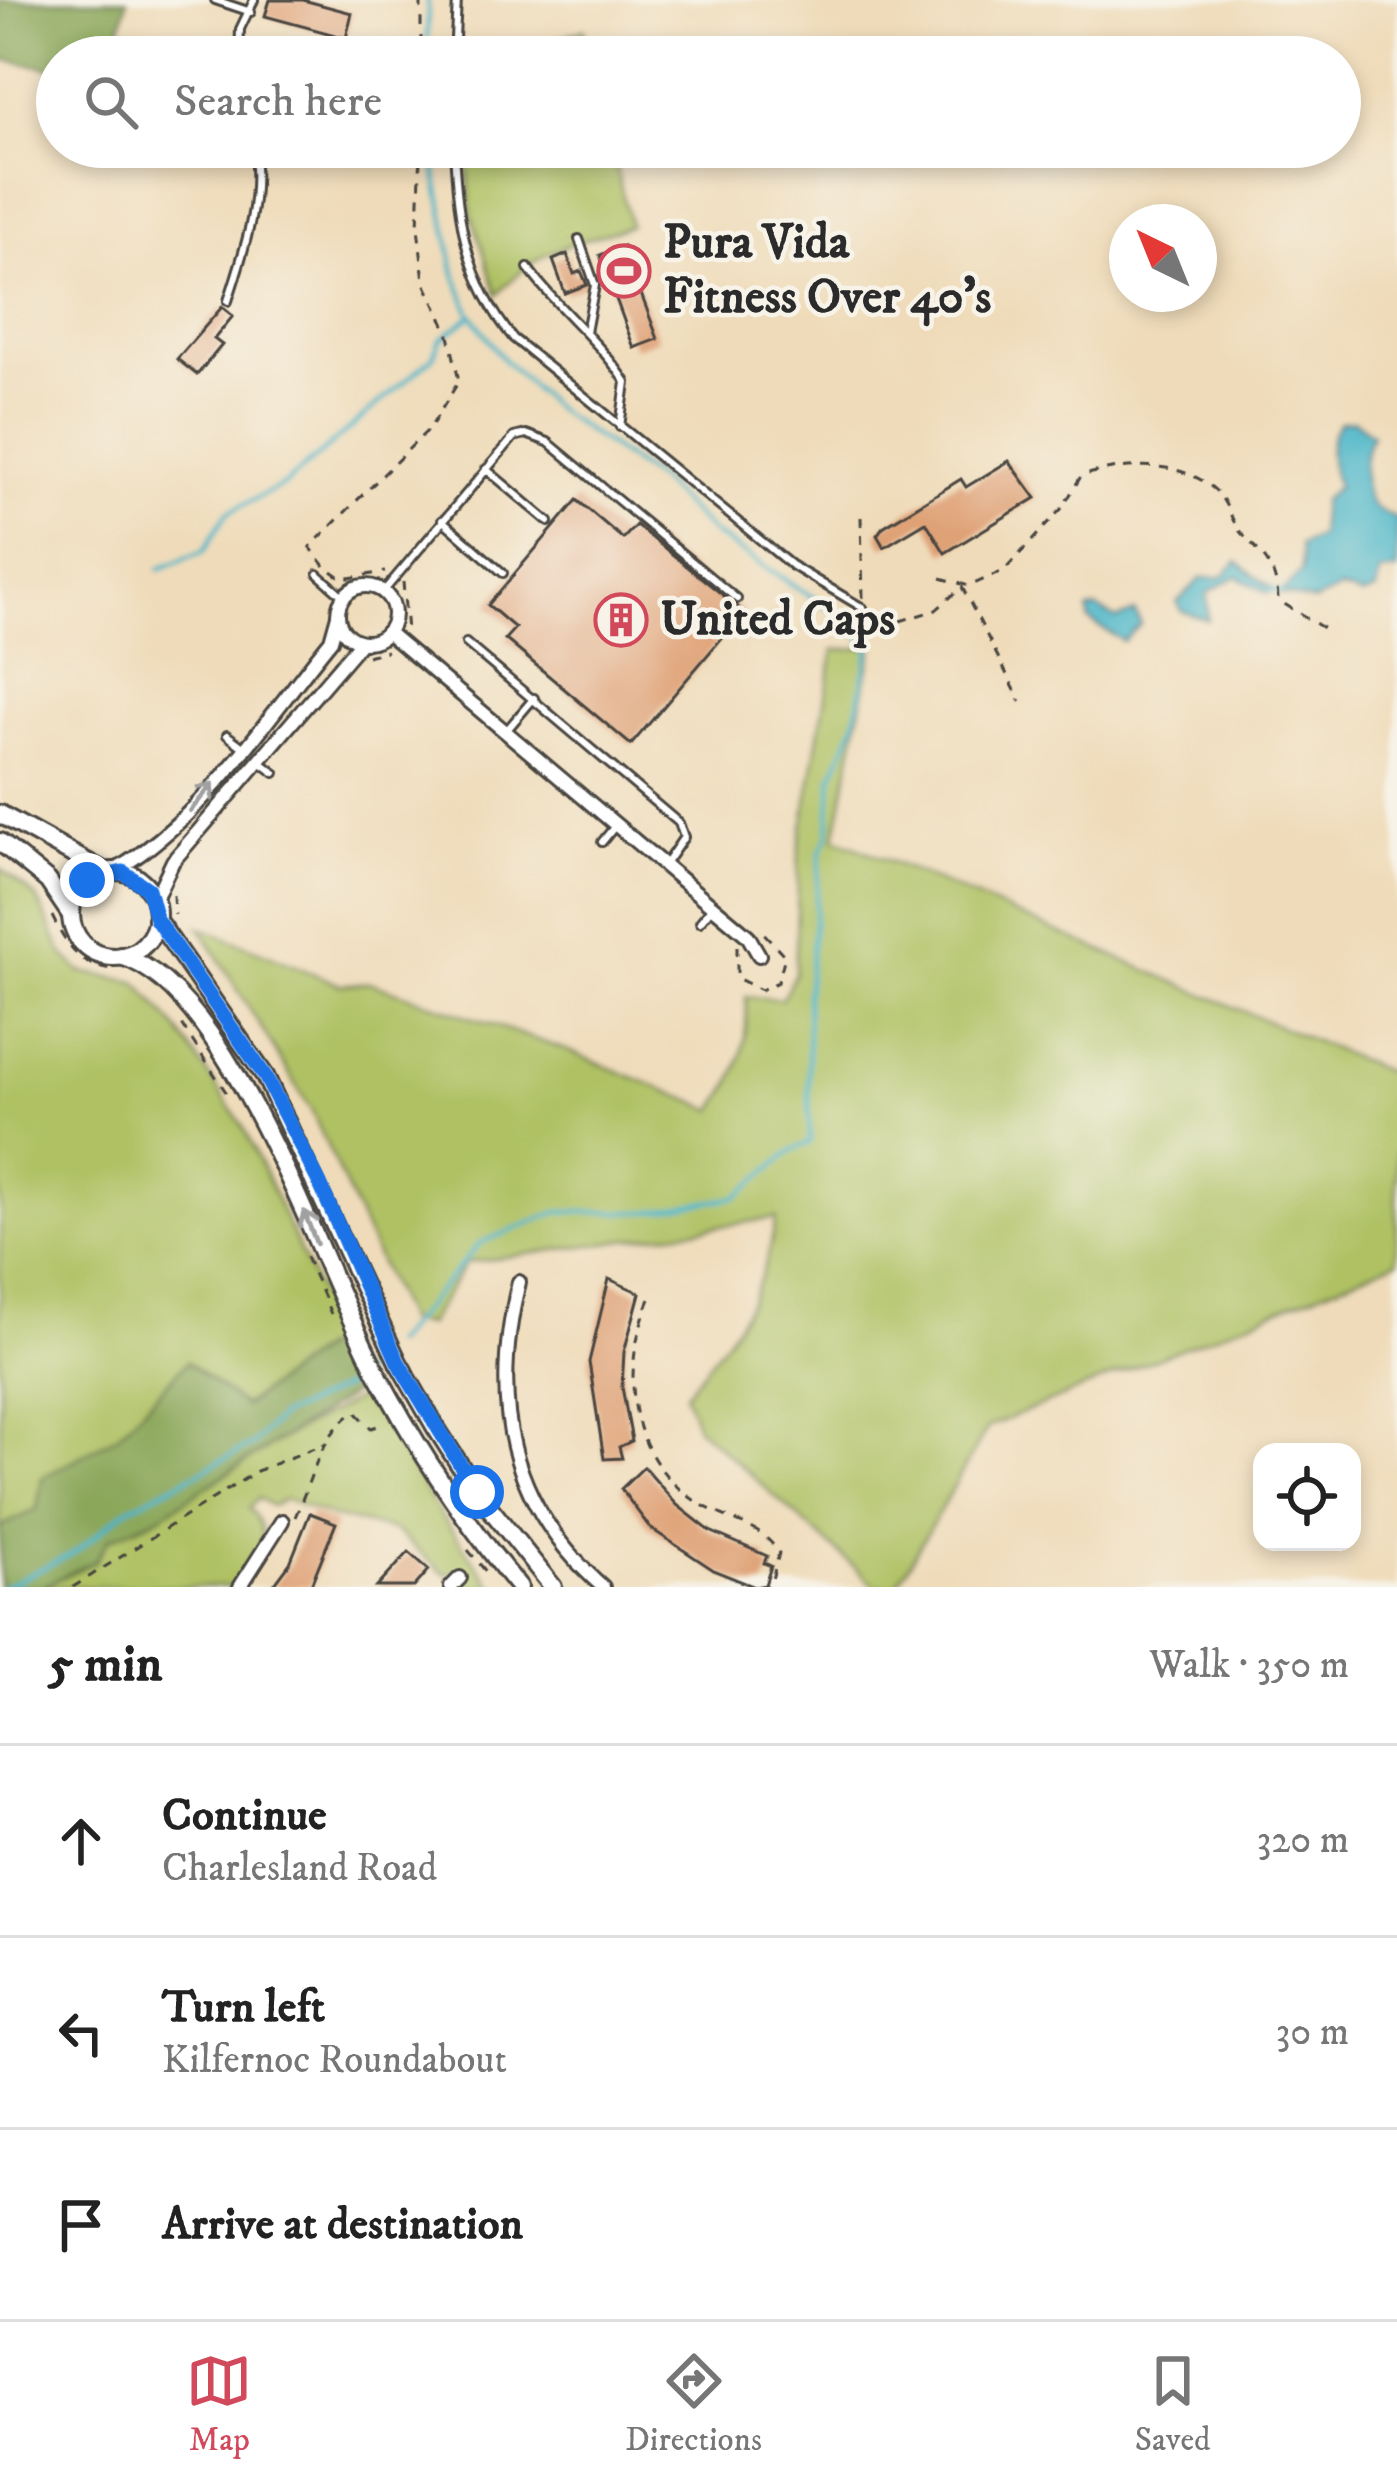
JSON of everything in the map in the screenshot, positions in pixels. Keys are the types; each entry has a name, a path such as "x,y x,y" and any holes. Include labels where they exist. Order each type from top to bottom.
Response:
{"main road":[{"path":"0,814 110,872 141,881 155,910 265,1076 319,1182 398,1362 477,1492 553,1587"},
{"path":"0,842 48,881 86,947 123,963 140,962 163,981 250,1100 380,1379 454,1504 519,1587"},
{"path":"70,915 80,887 110,872"},
{"path":"123,963 143,945 155,910"}],"street":[{"path":"110,872 155,847 243,747 332,640 344,597 366,586 382,592 394,615 387,632 361,642 257,760 173,861 155,910"},
{"path":"338,615 344,633 361,642"},
{"path":"387,632 748,936 759,955"},
{"path":"519,1282 503,1366 517,1463 538,1510 603,1587"},
{"path":"239,1587 282,1521"}],"lane":[{"path":"215,0 251,12"},
{"path":"240,36 254,0"},
{"path":"455,36 457,0"},
{"path":"228,301 248,242 257,168"},
{"path":"455,168 457,218 490,309 513,338 790,566 863,608"},
{"path":"579,239 595,285 586,332"},
{"path":"528,268 553,304 586,332 626,382 620,427"},
{"path":"382,592 514,437 536,436 737,598"},
{"path":"486,470 549,522"},
{"path":"442,520 503,573"},
{"path":"318,574 344,597"},
{"path":"466,643 679,824 684,837 665,865"},
{"path":"506,730 534,698"},
{"path":"227,735 243,747"},
{"path":"257,760 275,773"},
{"path":"602,842 616,824"},
{"path":"700,922 713,906"}],"path":[{"path":"421,0 421,36"},
{"path":"417,642 407,632 404,583 388,567 343,579 310,547 430,428 460,381 448,332 424,281 418,226 420,168"},
{"path":"900,621 936,610 962,586 1004,571 1063,507 1082,476 1142,464 1211,486 1244,537 1264,554 1277,582 1278,600 1323,628"},
{"path":"861,517 863,608"},
{"path":"318,574 325,566"},
{"path":"941,578 962,586 1021,702"},
{"path":"354,662 388,651 398,656"},
{"path":"45,902 66,946 82,960 123,963"},
{"path":"732,934 737,944 737,979 761,990 778,982 784,956 745,916"},
{"path":"181,1024 227,1093"},
{"path":"298,1239 333,1317"},
{"path":"650,1299 637,1330 632,1372 640,1436 668,1478 696,1502 771,1539 779,1553 770,1587"},
{"path":"282,1521 291,1526 324,1444 355,1411 375,1430 391,1421"},
{"path":"73,1587 257,1471 324,1444"}],"green space":[{"path":"0,0 127,0 119,36 36,36 36,65 0,59"},
{"path":"468,168 616,168 630,225 544,255 497,295 471,213"},
{"path":"873,647 835,838 1397,1076 1397,1261 988,1427 896,1587 877,1587 697,1427 685,1393 744,1312 763,1270 776,1218 466,1263 427,1325 406,1321 311,1110 200,927 341,985 369,982 566,1050 714,1110 741,1056 746,997 782,999 795,973 799,848 834,650"},
{"path":"0,868 37,898 63,954 81,972 137,982 178,1030 244,1128 342,1343 320,1349 243,1406 187,1362 117,1436 43,1478 37,1509 0,1527"},
{"path":"342,1343 364,1386 155,1519 109,1539 95,1561 42,1587 0,1587 0,1527 37,1509 42,1478 117,1436 187,1362 244,1406 321,1349"},
{"path":"365,1395 441,1516 494,1587 463,1587 468,1580 459,1571 445,1574 394,1530 330,1516 285,1499 272,1506 258,1498 249,1508 262,1530 260,1549 232,1587 42,1587 95,1561 109,1539 155,1519 292,1433"}],"water":[{"path":"1354,420 1372,435 1364,469 1371,504 1397,519 1397,571 1380,573 1376,591 1363,596 1341,589 1314,602 1281,594 1302,571 1300,545 1319,536 1322,500 1338,486 1330,454 1335,429 1340,422"},
{"path":"1237,562 1272,588 1268,593 1237,576 1207,593 1208,620 1181,611 1177,602 1201,578 1221,577"},
{"path":"1097,608 1117,619 1135,612 1141,624 1123,641 1089,620 1088,610"}],"building":[{"path":"270,0 303,0 352,13 346,36 265,16"},
{"path":"623,246 658,339 634,348 600,255"},
{"path":"567,254 574,274 581,271 587,285 565,293 553,260"},
{"path":"222,307 233,316 214,339 222,345 197,375 177,359"},
{"path":"1009,461 1036,498 945,553 926,522 884,547 877,535 883,527 961,479 966,487"},
{"name":"United Caps","path":"577,500 623,539 636,525 744,612 631,745 505,639 515,628 488,605"},
{"path":"609,1279 640,1293 624,1352 622,1387 632,1441 619,1447 622,1458 604,1459 589,1362"},
{"path":"644,1467 677,1505 710,1531 767,1556 764,1563 771,1566 765,1585 755,1587 715,1571 650,1528 621,1489"},
{"path":"310,1513 336,1523 310,1587 272,1587 290,1563"},
{"path":"409,1552 429,1570 414,1587 377,1587"}],"waterway":[{"path":"427,36 428,0"},
{"path":"393,1344 480,1243 558,1212 649,1212 737,1197 794,1149 810,1143 807,994 821,851 829,834 832,777 854,726 870,647 839,614 715,535 658,480 554,408 501,357 470,312 455,274 435,168"},
{"path":"159,569 204,551 227,513 285,484 432,358 440,340 472,315"},
{"path":"1270,590 1282,592"},
{"path":"4,1587 74,1553 129,1508 252,1445 279,1417 352,1384 368,1369"}],"place":[{"name":"Pura Vida Fitness Over 40’s","path":"624,271"},
{"name":"United Caps","path":"621,620"}],"route":[{"path":"87,880 105,872 123,872 148,889 156,919 265,1076 319,1182 398,1362 477,1492"}]}
